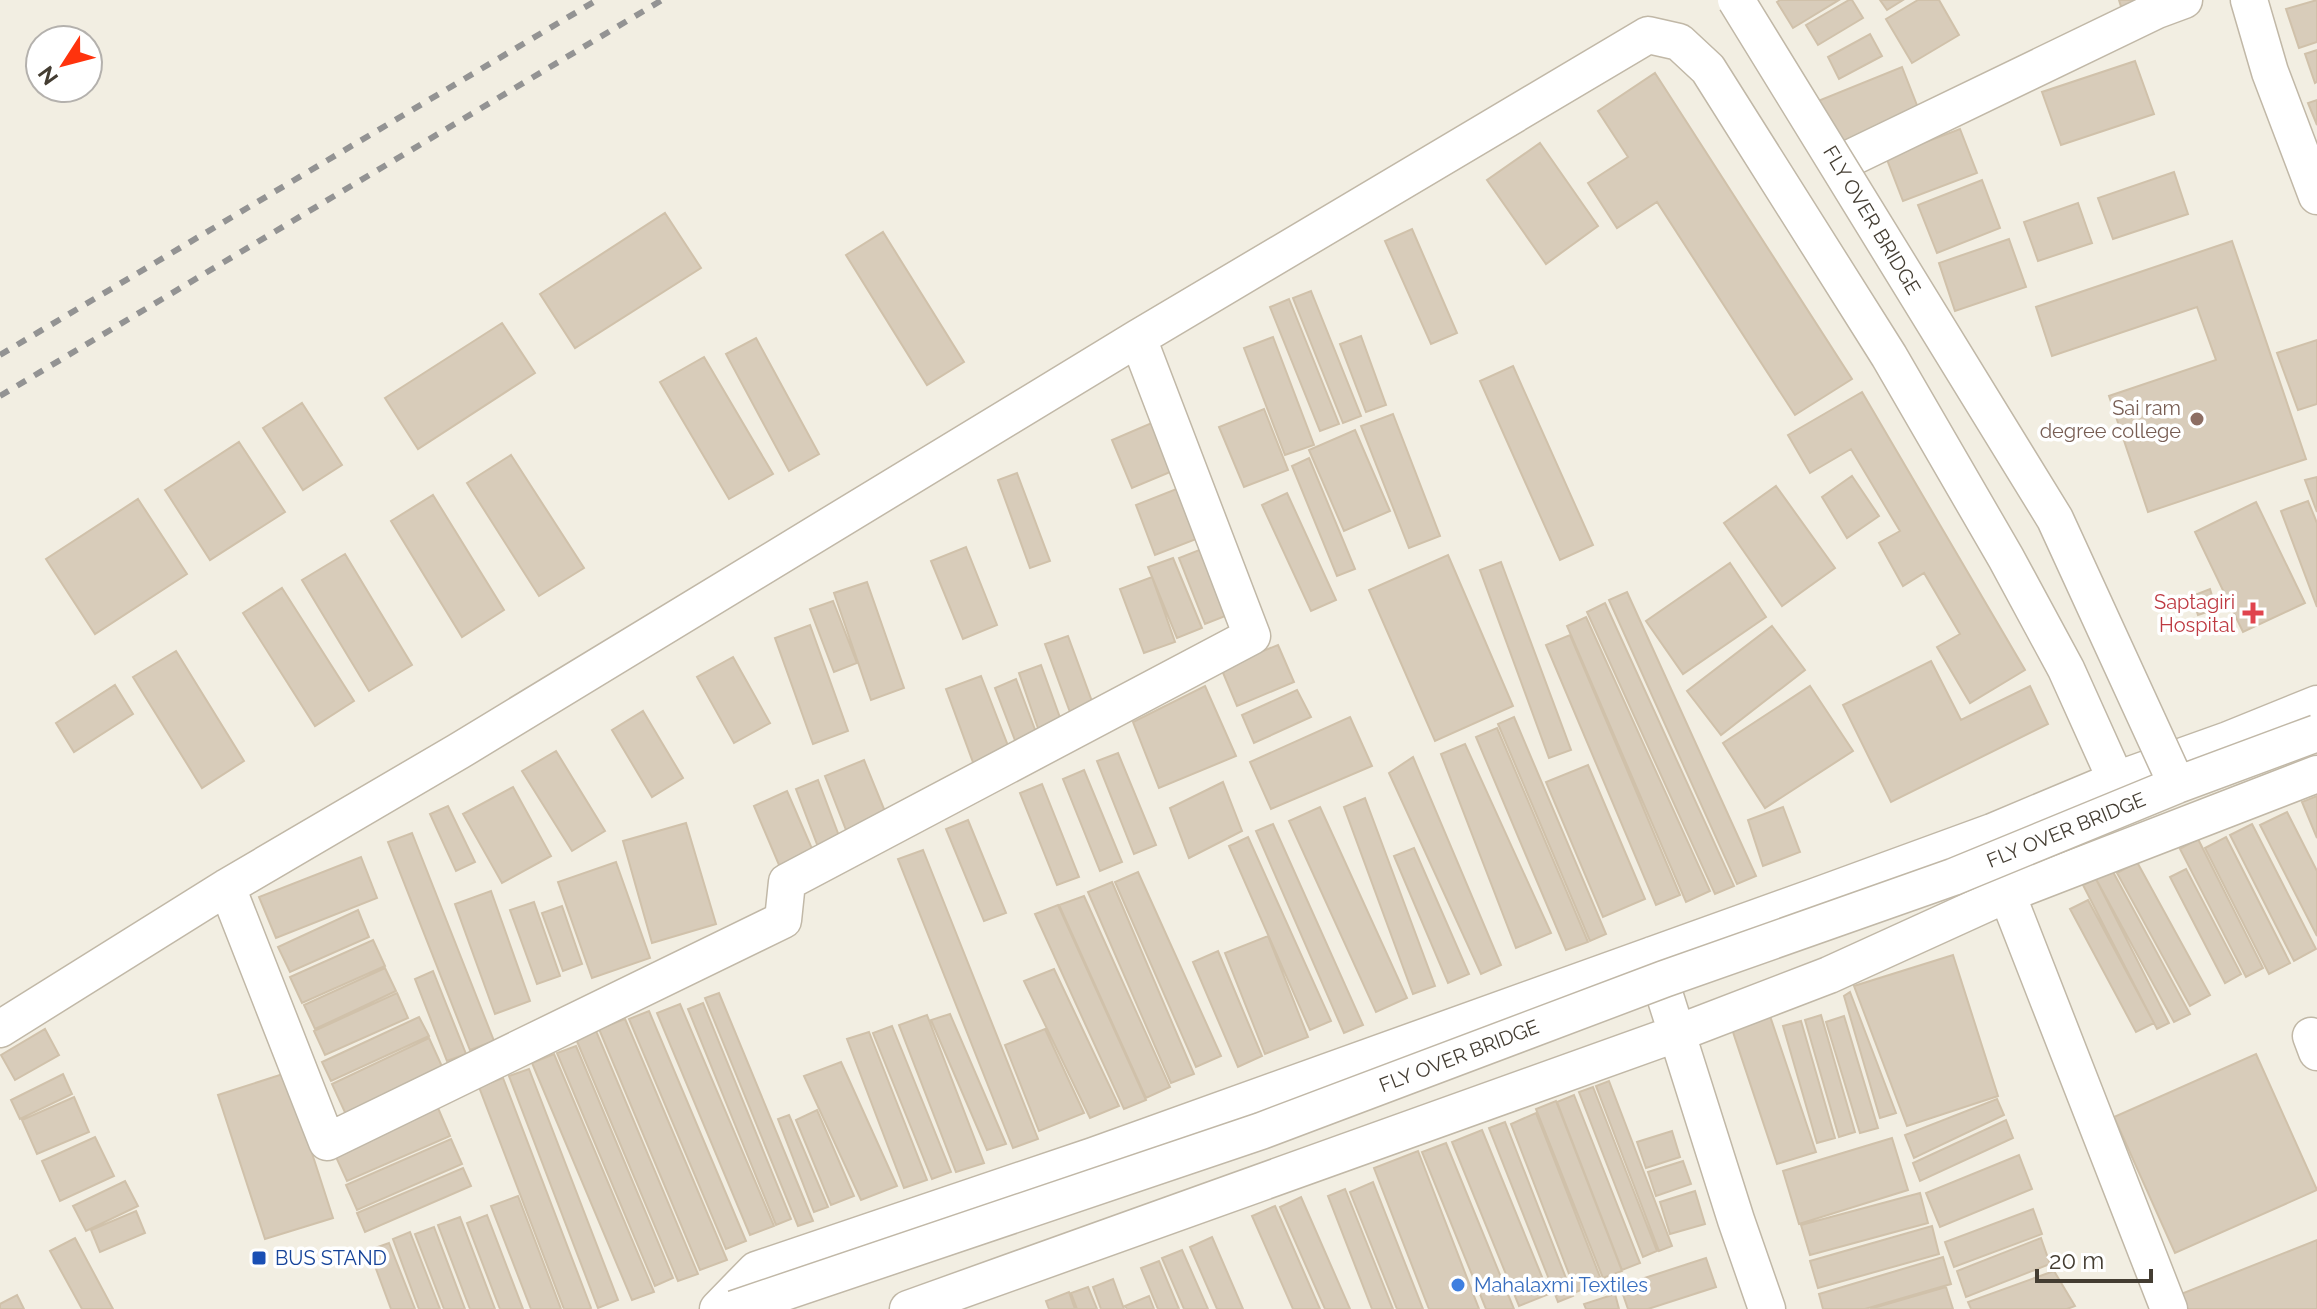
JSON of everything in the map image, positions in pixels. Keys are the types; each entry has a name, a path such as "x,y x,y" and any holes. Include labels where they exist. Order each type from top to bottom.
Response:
{"street":[{"name":"FLY OVER BRIDGE","path":"1736,0 2055,519 2177,785"},
{"path":"1838,164 2157,10 2184,0"},
{"path":"2249,0 2270,72 2317,196"},
{"path":"0,1029 227,887 459,751 1138,338 1648,35 1679,42 1708,69 1889,356 2006,558 2066,669 2116,780"},
{"path":"227,887 327,1142 783,920 787,882 1252,636 1138,338"},
{"path":"718,1309 756,1270 1093,1156 1992,832 2116,780 2317,704"},
{"name":"FLY OVER BRIDGE","path":"734,1309 1261,1131 1664,979 1953,877 2177,785 2317,733"},
{"path":"908,1309 1678,1033 1829,975 2007,894 2317,774"},
{"path":"2007,894 2169,1309"},
{"path":"1652,955 1767,1309"}],"building":[{"path":"1839,0 1793,28 1777,2"},
{"path":"1849,0 1863,18 1818,45 1806,25"},
{"path":"1880,0 1903,0 1887,10"},
{"path":"1918,0 1939,0 1959,35 1912,63 1886,19"},
{"path":"2119,0 2164,0 2123,13"},
{"path":"2317,0 2317,42 2299,48 2286,9"},
{"path":"1870,34 1882,56 1839,79 1828,57"},
{"path":"2317,50 2317,82 2315,83 2305,54"},
{"path":"2135,61 2154,114 2061,145 2042,92"},
{"path":"1902,67 1920,113 1837,147 1818,101"},
{"path":"1655,73 1852,379 1795,415 1657,202 1617,228 1588,183 1628,157 1598,111"},
{"path":"2317,100 2317,125 2308,103"},
{"path":"1960,129 1977,173 1903,201 1886,157"},
{"path":"1540,143 1598,226 1546,264 1487,180"},
{"path":"2174,172 2188,214 2113,239 2098,198"},
{"path":"1982,180 2000,228 1937,253 1918,205"},
{"path":"2078,203 2092,243 2038,261 2024,222"},
{"path":"665,213 701,268 575,348 540,294"},
{"path":"1412,229 1457,333 1431,344 1385,241"},
{"path":"883,232 964,362 927,385 846,255"},
{"path":"2009,239 2026,287 1955,311 1939,263"},
{"path":"2232,241 2306,459 2148,512 2109,396 2216,360 2197,307 2052,356 2036,307"},
{"path":"1311,291 1361,416 1343,423 1293,298"},
{"path":"1289,299 1339,424 1320,431 1270,307"},
{"path":"502,323 535,373 418,449 385,398"},
{"path":"1361,336 1386,405 1366,412 1340,344"},
{"path":"1273,337 1314,445 1285,455 1244,348"},
{"path":"756,338 819,454 789,471 726,354"},
{"path":"2317,340 2317,404 2298,410 2277,353"},
{"path":"704,357 773,474 729,499 660,382"},
{"path":"1513,366 1593,545 1560,560 1480,381"},
{"path":"1862,392 2025,670 1970,703 1937,647 1960,634 1924,573 1903,586 1879,543 1900,531 1851,449 1810,473 1788,435"},
{"path":"302,403 342,465 303,490 263,428"},
{"path":"1264,409 1288,470 1244,487 1219,427"},
{"path":"1393,414 1440,536 1409,548 1361,426"},
{"path":"1154,422 1175,470 1132,488 1112,440"},
{"path":"1355,430 1390,511 1344,531 1309,450"},
{"path":"239,442 285,512 210,560 165,490"},
{"path":"511,455 584,568 539,596 467,483"},
{"path":"1309,458 1355,569 1337,576 1292,466"},
{"path":"1017,473 1050,561 1030,568 998,480"},
{"path":"1852,476 1879,516 1847,538 1822,497"},
{"path":"2317,477 2317,512 2305,480"},
{"path":"1184,486 1204,536 1155,555 1136,505"},
{"path":"1776,486 1835,568 1782,606 1724,523"},
{"path":"1287,493 1336,600 1311,611 1262,505"},
{"path":"433,495 504,610 462,637 391,521"},
{"path":"138,499 187,574 95,634 46,559"},
{"path":"2308,501 2317,523 2317,607 2281,511"},
{"path":"2256,502 2305,603 2243,632 2195,532"},
{"path":"966,547 997,625 963,639 931,561"},
{"path":"1207,547 1233,613 1205,624 1179,558"},
{"path":"345,554 412,665 369,691 302,580"},
{"path":"1448,555 1513,706 1435,741 1369,590"},
{"path":"1173,558 1202,628 1177,638 1148,567"},
{"path":"1501,562 1571,750 1549,758 1480,570"},
{"path":"1730,563 1766,617 1683,674 1646,621"},
{"path":"1152,577 1175,642 1144,653 1120,589"},
{"path":"867,582 904,688 871,700 834,593"},
{"path":"282,588 354,701 315,726 243,613"},
{"path":"2210,589 2216,609 2198,615 2192,596"},
{"path":"1627,592 1756,876 1737,884 1609,600"},
{"path":"833,601 857,663 834,672 810,609"},
{"path":"1605,603 1734,886 1715,894 1587,612"},
{"path":"1586,617 1710,891 1686,902 1567,626"},
{"path":"810,625 848,731 813,744 775,638"},
{"path":"1772,626 1805,670 1721,735 1687,691"},
{"path":"1570,635 1680,895 1656,905 1546,645"},
{"path":"1068,636 1097,715 1074,723 1045,644"},
{"path":"1278,645 1294,682 1237,706 1221,668"},
{"path":"176,651 244,761 202,788 133,677"},
{"path":"733,657 770,723 734,743 697,677"},
{"path":"1931,661 1961,720 2030,686 2048,724 1891,802 1843,705"},
{"path":"1041,665 1063,726 1040,734 1019,673"},
{"path":"981,676 1010,751 974,765 946,689"},
{"path":"1016,679 1037,735 1016,743 995,688"},
{"path":"115,685 133,714 74,752 56,723"},
{"path":"1205,686 1236,756 1159,788 1133,722"},
{"path":"1810,686 1853,751 1765,808 1723,743"},
{"path":"1297,690 1311,717 1254,743 1242,715"},
{"path":"643,711 683,778 652,797 612,730"},
{"path":"1350,717 1372,766 1271,809 1250,762"},
{"path":"1514,717 1606,934 1590,941 1498,724"},
{"path":"1497,728 1588,942 1566,950 1476,737"},
{"path":"1465,744 1551,933 1516,948 1441,754"},
{"path":"556,751 605,831 572,851 522,771"},
{"path":"1118,753 1156,845 1134,854 1097,761"},
{"path":"1413,757 1501,965 1481,974 1389,773"},
{"path":"864,760 886,814 846,830 825,776"},
{"path":"1588,765 1645,899 1603,917 1546,782"},
{"path":"1084,770 1122,862 1100,871 1063,779"},
{"path":"818,780 842,844 820,852 796,789"},
{"path":"1223,782 1242,831 1189,858 1170,808"},
{"path":"1042,784 1079,877 1057,885 1020,793"},
{"path":"513,787 551,856 502,883 463,814"},
{"path":"787,791 816,858 782,872 754,806"},
{"path":"2317,796 2317,838 2302,802"},
{"path":"1365,798 1435,986 1413,994 1344,807"},
{"path":"448,806 475,862 456,871 430,814"},
{"path":"1320,807 1407,998 1376,1012 1289,821"},
{"path":"1783,807 1800,852 1763,866 1748,820"},
{"path":"2287,812 2317,871 2317,936 2260,825"},
{"path":"968,820 1006,913 984,921 946,829"},
{"path":"686,823 716,924 652,943 623,841"},
{"path":"1273,824 1363,1025 1344,1033 1256,831"},
{"path":"2252,824 2316,949 2294,961 2230,835"},
{"path":"412,833 494,1041 470,1050 388,842"},
{"path":"1248,837 1331,1021 1310,1030 1229,846"},
{"path":"2226,837 2290,963 2269,974 2205,848"},
{"path":"2198,839 2263,968 2246,977 2180,849"},
{"path":"1414,848 1469,974 1448,983 1394,856"},
{"path":"923,850 1038,1139 1013,1148 898,859"},
{"path":"361,857 377,898 276,938 259,897"},
{"path":"616,862 650,958 592,978 558,882"},
{"path":"2137,862 2210,995 2190,1006 2117,873"},
{"path":"2186,869 2241,974 2225,983 2170,877"},
{"path":"2112,870 2190,1014 2174,1022 2096,879"},
{"path":"1138,872 1221,1056 1196,1067 1115,882"},
{"path":"2096,879 2169,1023 2157,1029 2083,885"},
{"path":"1112,882 1194,1074 1171,1083 1088,892"},
{"path":"491,891 530,1001 495,1014 455,904"},
{"path":"1084,896 1170,1087 1146,1098 1059,905"},
{"path":"2088,900 2154,1023 2136,1032 2070,909"},
{"path":"534,902 560,976 537,984 510,910"},
{"path":"1058,905 1146,1100 1124,1109 1035,914"},
{"path":"562,906 582,964 563,971 542,913"},
{"path":"358,910 369,937 290,972 278,947"},
{"path":"1268,936 1308,1037 1265,1054 1225,953"},
{"path":"373,940 385,966 302,1003 290,977"},
{"path":"1218,951 1262,1056 1238,1067 1193,962"},
{"path":"1953,955 1998,1096 1907,1126 1854,986"},
{"path":"385,968 396,991 315,1029 304,1005"},
{"path":"1054,969 1119,1106 1090,1118 1024,981"},
{"path":"433,971 466,1054 447,1061 415,979"},
{"path":"1850,992 1896,1113 1880,1118 1844,996"},
{"path":"397,993 408,1018 325,1055 314,1031"},
{"path":"719,993 813,1221 798,1226 705,998"},
{"path":"703,1003 791,1219 776,1225 688,1009"},
{"path":"680,1004 774,1226 750,1235 657,1013"},
{"path":"649,1011 746,1241 726,1249 629,1019"},
{"path":"1769,1013 1816,1152 1777,1164 1731,1026"},
{"path":"950,1014 1006,1144 987,1150 931,1020"},
{"path":"927,1015 984,1163 956,1172 899,1025"},
{"path":"1821,1015 1855,1132 1839,1137 1805,1020"},
{"path":"1844,1016 1878,1128 1860,1133 1826,1022"},
{"path":"419,1017 429,1036 331,1081 322,1062"},
{"path":"625,1019 727,1260 700,1270 599,1029"},
{"path":"1801,1021 1835,1138 1817,1143 1783,1026"},
{"path":"892,1026 951,1172 932,1179 873,1033"},
{"path":"45,1029 59,1055 15,1080 1,1055"},
{"path":"1045,1029 1084,1113 1039,1131 1005,1045"},
{"path":"596,1031 698,1274 678,1281 576,1039"},
{"path":"869,1032 927,1180 904,1188 847,1039"},
{"path":"429,1038 445,1073 348,1119 332,1084"},
{"path":"576,1046 673,1278 655,1286 557,1053"},
{"path":"554,1054 654,1292 632,1300 532,1063"},
{"path":"2256,1054 2317,1190 2175,1253 2114,1117"},
{"path":"841,1062 897,1186 861,1200 804,1076"},
{"path":"529,1069 618,1300 598,1308 509,1076"},
{"path":"286,1073 333,1218 265,1239 218,1095"},
{"path":"63,1074 72,1094 20,1119 11,1100"},
{"path":"503,1078 589,1309 564,1309 479,1087"},
{"path":"1609,1081 1672,1246 1659,1251 1596,1086"},
{"path":"1593,1087 1657,1251 1643,1257 1579,1092"},
{"path":"1574,1095 1640,1263 1622,1270 1557,1102"},
{"path":"74,1097 89,1132 37,1154 22,1120"},
{"path":"1997,1099 2004,1115 1914,1158 1905,1135"},
{"path":"435,1101 450,1136 347,1181 331,1146"},
{"path":"1556,1101 1622,1271 1603,1278 1536,1109"},
{"path":"817,1110 854,1196 831,1205 796,1120"},
{"path":"1536,1113 1602,1282 1576,1292 1511,1124"},
{"path":"789,1115 828,1207 814,1212 778,1119"},
{"path":"2006,1120 2013,1138 1920,1181 1913,1163"},
{"path":"1505,1122 1573,1296 1558,1302 1489,1128"},
{"path":"1482,1130 1549,1294 1519,1306 1452,1142"},
{"path":"1672,1131 1680,1157 1646,1168 1637,1142"},
{"path":"95,1137 114,1176 60,1201 42,1161"},
{"path":"1892,1138 1908,1190 1799,1224 1783,1171"},
{"path":"451,1139 462,1164 357,1210 346,1185"},
{"path":"1446,1143 1514,1309 1486,1309 1422,1152"},
{"path":"1418,1151 1479,1309 1429,1309 1374,1168"},
{"path":"2019,1155 2032,1189 1940,1227 1926,1193"},
{"path":"1683,1161 1691,1184 1656,1196 1648,1172"},
{"path":"463,1168 471,1186 365,1232 357,1213"},
{"path":"125,1181 138,1206 86,1231 73,1206"},
{"path":"1373,1182 1423,1309 1397,1309 1350,1192"},
{"path":"1345,1189 1393,1309 1372,1309 1328,1196"},
{"path":"1695,1191 1705,1224 1670,1234 1660,1202"},
{"path":"1920,1193 1928,1223 1810,1255 1801,1225"},
{"path":"518,1196 561,1309 531,1309 491,1206"},
{"path":"1301,1197 1350,1309 1325,1309 1280,1207"},
{"path":"1275,1206 1320,1309 1293,1309 1252,1216"},
{"path":"2033,1209 2042,1234 1954,1267 1945,1242"},
{"path":"136,1211 145,1233 100,1252 91,1230"},
{"path":"487,1215 523,1309 500,1309 467,1223"},
{"path":"460,1217 495,1309 470,1309 438,1225"},
{"path":"1932,1226 1939,1254 1818,1288 1810,1261"},
{"path":"434,1227 465,1309 444,1309 415,1234"},
{"path":"410,1232 440,1309 419,1309 393,1239"},
{"path":"1212,1237 1243,1309 1217,1309 1190,1247"},
{"path":"75,1238 113,1309 82,1309 50,1251"},
{"path":"2041,1238 2050,1264 1966,1297 1957,1271"},
{"path":"2317,1240 2317,1309 2181,1309 2176,1296"},
{"path":"389,1243 415,1309 391,1309 369,1250"},
{"path":"1182,1250 1208,1309 1184,1309 1162,1258"},
{"path":"1943,1257 1951,1284 1865,1309 1823,1309 1819,1294"},
{"path":"1706,1258 1716,1287 1648,1309 1628,1309 1620,1286"},
{"path":"1159,1261 1179,1309 1158,1309 1141,1268"},
{"path":"2054,1271 2075,1306 2067,1309 1971,1309 1968,1302"},
{"path":"1113,1279 1124,1309 1101,1309 1093,1287"},
{"path":"1088,1287 1097,1309 1077,1309 1071,1293"},
{"path":"1946,1287 1953,1309 1870,1309"},
{"path":"1069,1292 1075,1309 1049,1309 1046,1301"},
{"path":"1615,1294 1619,1309 1586,1309 1584,1304"},
{"path":"17,1295 24,1309 0,1309 0,1304"},
{"path":"1149,1296 1154,1309 1127,1309 1125,1306"}],"railway":[{"path":"0,355 597,0"},
{"path":"0,396 662,0"}],"place":[{"name":"Sai ram degree college","path":"2197,419"},
{"name":"Saptagiri Hospital","path":"2253,613"},
{"name":"BUS STAND","path":"259,1258"},
{"name":"Mahalaxmi Textiles","path":"1458,1285"}]}
